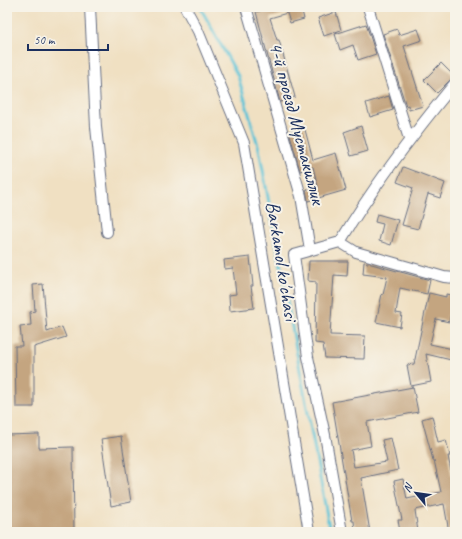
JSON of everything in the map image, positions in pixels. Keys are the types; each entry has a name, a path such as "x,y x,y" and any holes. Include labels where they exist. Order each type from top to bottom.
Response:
{"street":[{"path":"90,7 96,127 107,232"},
{"name":"Barkamol ko'chasi","path":"184,7 198,31 244,143 309,532"},
{"name":"4-й проезд Мустакиллик","path":"246,7 301,196 310,250"},
{"path":"368,7 409,139"},
{"path":"342,532 325,435 308,357 294,255 340,242 361,207 409,139 455,83"},
{"path":"340,242 356,252 444,277 455,278"}],"building":[{"path":"273,7 301,7 304,19 290,23 287,13 270,18 277,40 279,40 295,97 280,102 256,12"},
{"path":"336,12 341,30 324,36 318,18"},
{"path":"366,24 376,54 358,60 353,45 340,50 335,34"},
{"path":"397,29 399,35 418,29 422,40 404,46 423,106 409,110 408,105 406,106 383,34"},
{"path":"441,63 454,76 437,93 424,80"},
{"path":"389,96 393,110 370,117 366,103"},
{"path":"304,126 313,160 336,153 346,190 308,201 306,190 318,187 313,167 300,171 289,131"},
{"path":"361,126 368,151 351,156 344,132"},
{"path":"403,167 445,183 440,198 428,194 418,229 402,225 413,188 397,182"},
{"path":"377,214 398,220 391,245 379,241 383,224 375,222"},
{"path":"250,257 253,286 251,286 254,308 230,311 229,295 236,294 233,268 225,269 224,260"},
{"path":"309,261 348,261 347,276 334,275 330,335 365,336 364,359 325,358 323,344 315,343 316,282 308,281"},
{"path":"364,262 430,280 427,294 400,288 396,313 402,314 400,327 376,322 387,277 363,274"},
{"path":"43,284 47,332 62,327 66,337 34,347 34,407 16,407 15,346 22,346 20,326 31,325 30,312 35,311 33,285"},
{"path":"429,293 446,297 446,294 455,296 449,322 436,319 430,344 453,349 451,360 426,354 431,382 411,386 407,365 414,364"},
{"path":"413,387 418,412 367,422 371,446 351,450 354,467 387,462 382,440 391,438 398,470 361,478 370,532 355,532 332,402"},
{"path":"432,416 438,442 446,440 450,456 448,456 452,477 455,477 455,532 449,532 444,504 415,510 418,532 400,532 398,520 402,520 394,481 403,479 407,499 441,492 434,460 422,419"},
{"path":"39,434 39,448 73,447 74,532 7,532 7,435"},
{"path":"121,436 131,502 111,506 101,439"}],"waterway":[{"path":"200,7 238,76 259,149 330,532"}]}
